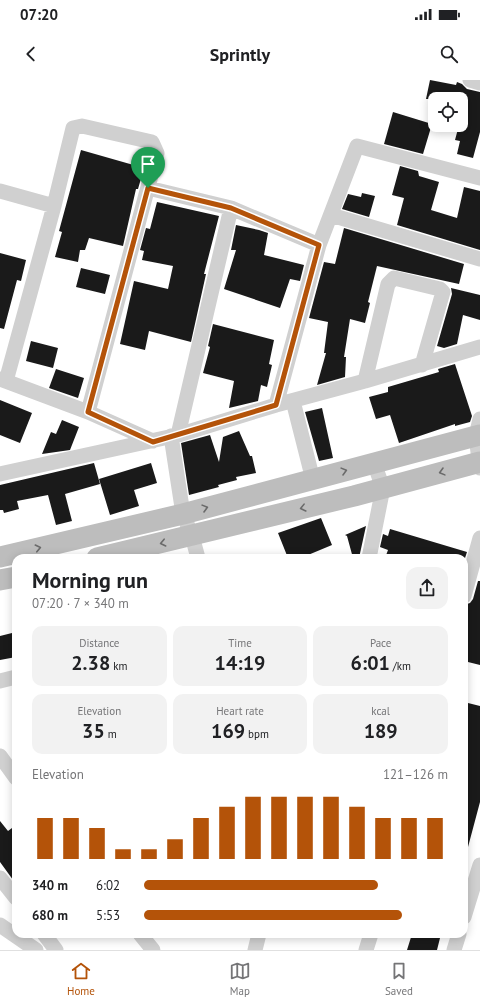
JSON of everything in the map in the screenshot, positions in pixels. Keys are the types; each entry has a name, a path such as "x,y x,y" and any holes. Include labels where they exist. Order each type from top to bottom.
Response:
{"street":[{"path":"470,80 480,83"},
{"path":"88,412 157,153 152,142 82,126 73,128 54,206 3,380 88,412 153,442"},
{"path":"276,405 319,245 357,146 480,178"},
{"path":"148,188 231,208 319,245"},
{"path":"0,191 54,206"},
{"path":"197,554 192,536 183,514 175,436 231,208"},
{"path":"331,215 480,259"},
{"path":"365,381 388,284 394,278 440,289 443,292 422,365"},
{"path":"0,474 153,442 276,405 422,365 480,347"},
{"path":"293,401 313,480"},
{"path":"13,554 183,514 313,480 374,463 479,430 480,464 115,554"},
{"path":"370,554 383,488 374,463"},
{"path":"468,582 480,538"},
{"path":"0,557 12,554"},
{"path":"0,580 12,578"},
{"path":"0,681 12,679"},
{"path":"0,756 12,772"},
{"path":"468,904 480,866"},
{"path":"0,878 12,893"},
{"path":"0,925 12,933"},
{"path":"19,938 36,950"},
{"path":"47,938 56,950"},
{"path":"144,938 154,950"},
{"path":"255,950 258,938"},
{"path":"366,950 370,938"},
{"path":"454,950 458,938"}],"building":[{"path":"430,80 456,85 457,82 462,84 467,89 480,92 480,132 473,158 457,154 460,141 455,140 457,132 468,132 468,92 428,92 428,99 426,99"},
{"path":"393,112 428,123 428,132 430,132 423,154 384,144"},
{"path":"81,150 144,168 138,189 136,189 123,246 89,238 85,250 80,250 78,262 55,257 62,232 59,231"},
{"path":"400,166 418,171 419,176 439,182 431,210 457,218 464,187 480,191 480,250 397,225 404,198 392,195"},
{"path":"362,193 375,196 369,217 342,209 348,194 361,197"},
{"path":"157,202 219,216 204,274 206,274 191,342 149,331 145,350 120,344 134,281 168,289 173,266 142,260 144,251 140,250 146,228 150,229"},
{"path":"236,225 268,233 264,255 304,265 300,281 290,279 280,308 224,289 236,250 231,250"},
{"path":"344,228 464,264 459,284 377,266 368,302 370,303 365,323 350,319 344,357 346,357 345,377 317,385 326,353 324,353 328,322 309,318 324,262 335,264"},
{"path":"0,253 26,260 21,281 17,280 4,329 0,328"},
{"path":"81,268 110,275 105,294 76,287"},
{"path":"451,288 480,295 480,320 463,315 457,344 444,348 437,346 452,294"},
{"path":"213,324 274,340 269,364 272,365 267,387 261,385 258,401 229,408 234,381 203,373 210,347 208,346"},
{"path":"31,341 58,348 53,368 26,361"},
{"path":"455,364 472,416 470,422 455,426 455,424 399,443 390,415 376,419 369,397 388,392 388,387 439,372 438,369"},
{"path":"56,369 84,378 78,398 49,388"},
{"path":"0,400 32,413 20,443 0,435"},
{"path":"322,408 333,458 319,461 305,412"},
{"path":"62,420 79,427 70,450 42,454 51,432 56,434"},
{"path":"239,431 250,456 252,456 256,473 236,477 237,480 218,485 219,487 189,495 181,443 210,435 219,462 223,437"},
{"path":"94,463 100,484 65,494 72,521 56,525 48,495 17,501 19,509 4,513 3,510 0,510 0,485"},
{"path":"151,463 157,483 134,490 139,506 110,515 99,479"},
{"path":"321,518 332,545 310,554 286,554 278,533"},
{"path":"366,526 360,554 352,554 347,536 345,535"},
{"path":"390,529 467,552 466,554 386,554 388,550 380,547 383,534 388,536"},
{"path":"478,581 480,581 480,665 468,662 468,604 473,599"},
{"path":"12,633 12,658 0,660 0,636"},
{"path":"468,703 480,706 480,802 468,847"},
{"path":"0,821 8,831 12,828 12,878 0,862"},
{"path":"411,938 440,938 437,950 407,950"}],"route":[{"path":"148,188 231,208 319,245 276,405 153,442 88,412 148,188"}]}
